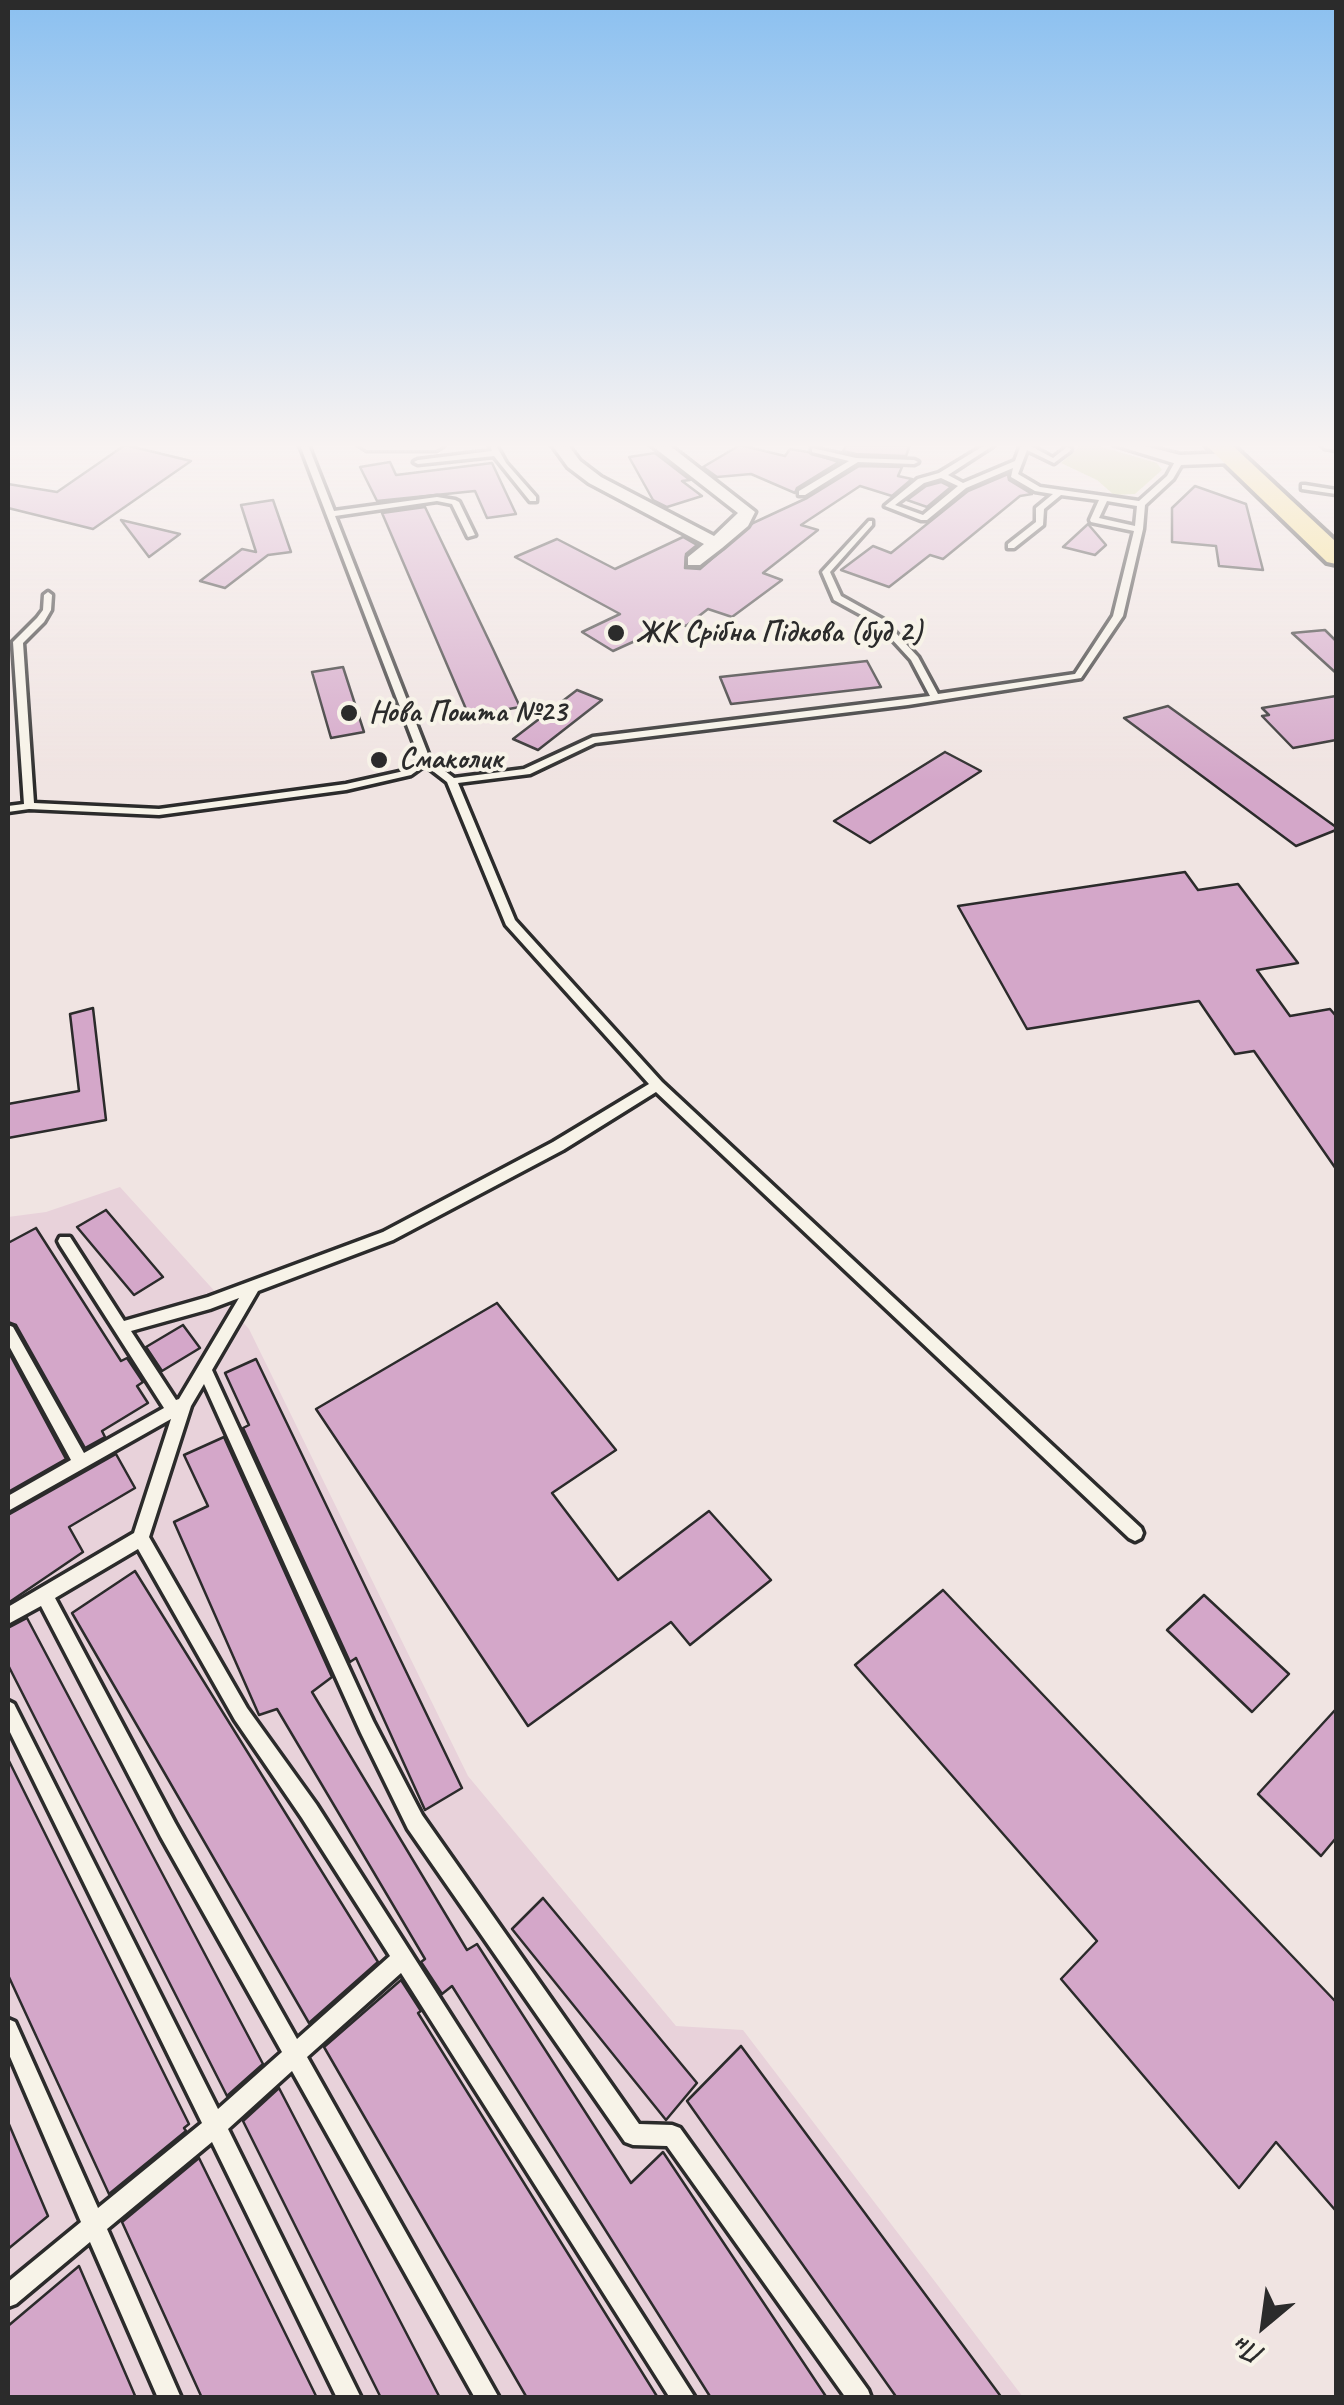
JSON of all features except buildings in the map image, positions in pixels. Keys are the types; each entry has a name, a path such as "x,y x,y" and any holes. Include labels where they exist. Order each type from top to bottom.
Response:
{"street":[{"path":"694,561 699,557"}],"lane":[{"path":"347,557 424,760 452,781 510,922 657,1084 1135,1533"},
{"path":"839,557 826,572 837,598 881,622 915,659 935,698"},
{"path":"452,781 526,772 593,740 935,698 1078,676 1118,616 1132,557"},
{"path":"29,806 18,642 42,620 48,596"},
{"path":"8,810 29,806 159,812 346,788 407,772 424,760"},
{"path":"124,1328 388,1236 558,1146 657,1084"},
{"path":"66,1242 179,1407"},
{"path":"8,1616 141,1538 179,1407 253,1286"},
{"path":"8,1331 81,1462"},
{"path":"204,1368 367,1727 415,1822 633,2134 672,2136 860,2398"},
{"path":"8,1504 179,1407"},
{"path":"141,1538 241,1714 309,1811 684,2398"},
{"path":"44,1595 168,1830 488,2398"},
{"path":"8,1710 350,2398"},
{"path":"8,2296 215,2126 404,1958"},
{"path":"8,2029 170,2398"}],"shaded area":[{"path":"120,1187 249,1329 468,1776 676,2026 743,2030 1023,2397 8,2397 8,1217 46,1212"}],"place":[{"name":"ЖК Срібна Підкова (буд 2)","path":"616,633"},
{"name":"Нова Пошта №23","path":"349,713"},
{"name":"Смаколик","path":"379,760"}]}
